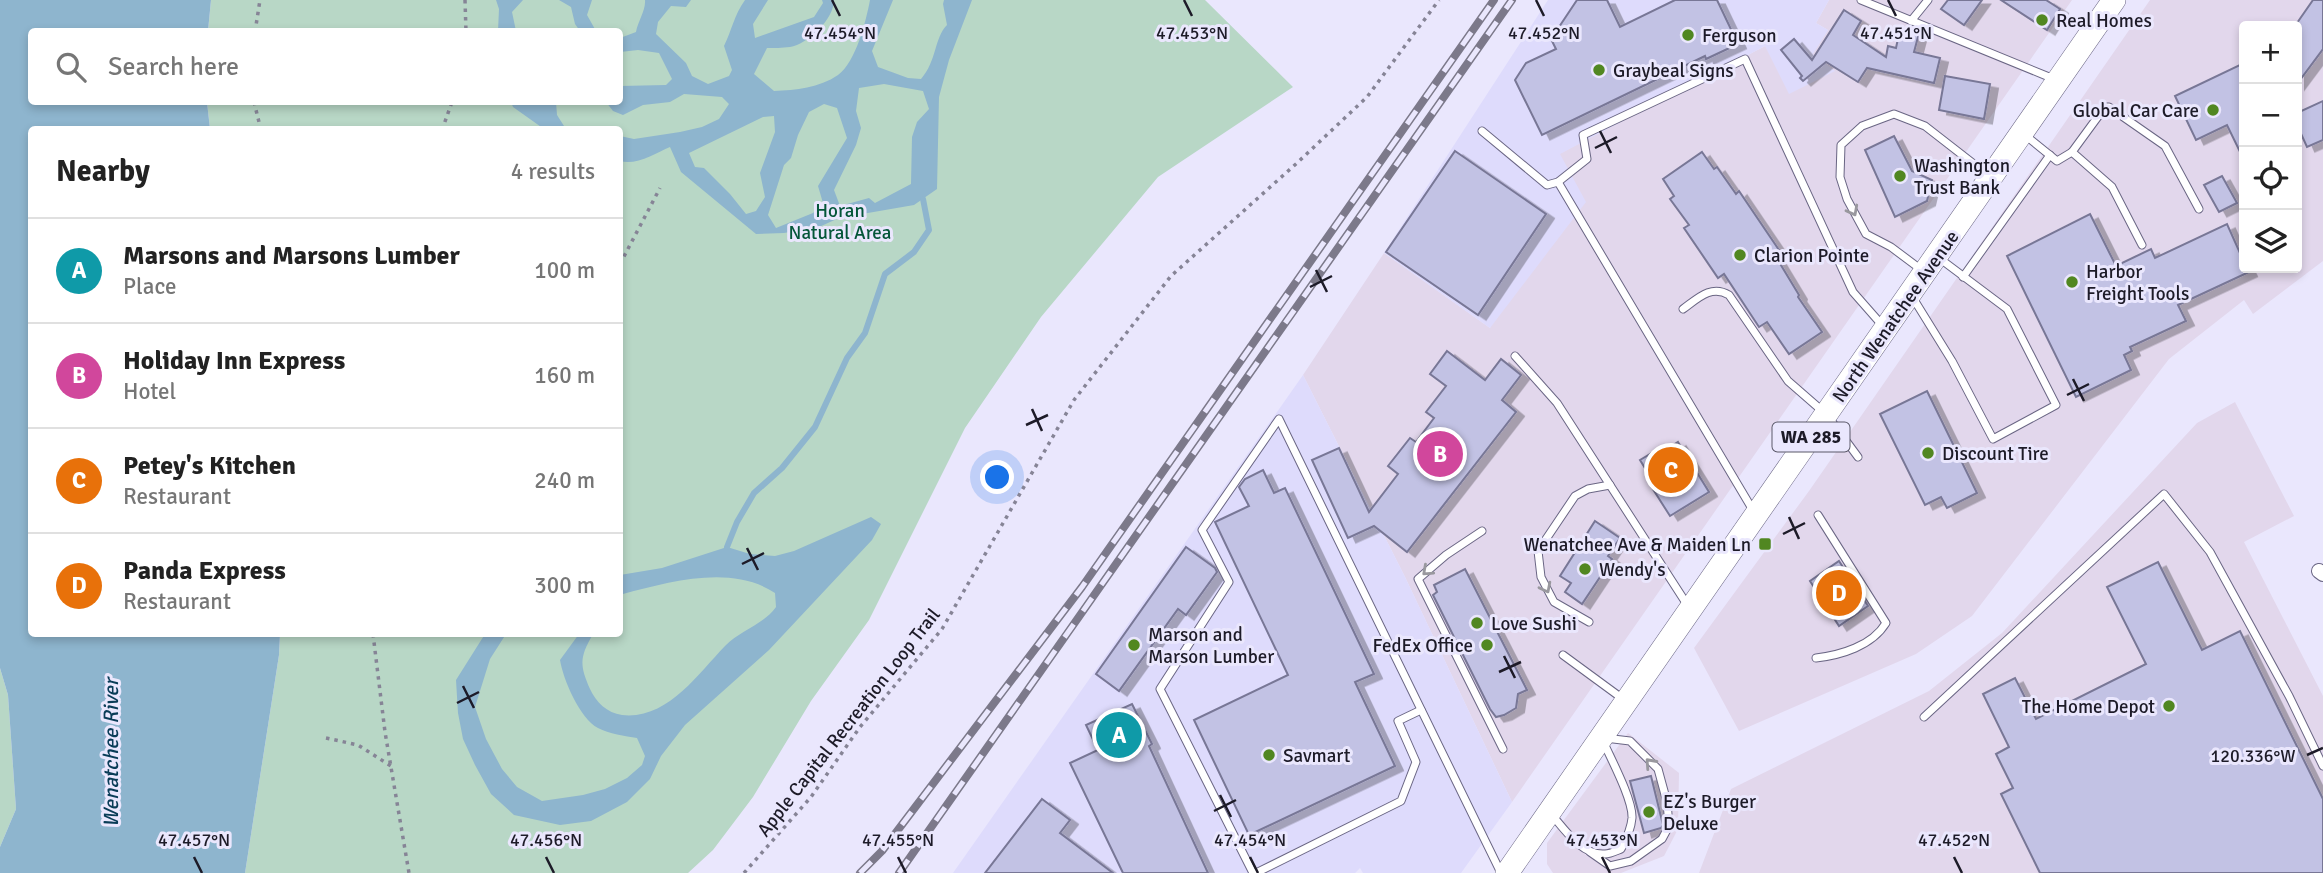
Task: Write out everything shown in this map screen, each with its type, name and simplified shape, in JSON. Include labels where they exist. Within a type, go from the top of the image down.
[{"type":"main road","name":"North Wenatchee Avenue","points":[[1507,873],[1911,295],[2058,81],[2108,2]]},
{"type":"lane","points":[[1861,0],[2058,81]]},
{"type":"lane","points":[[1911,21],[1928,0]]},
{"type":"lane","points":[[1482,131],[1547,185],[1558,182],[1587,159],[1583,135],[1745,59],[1853,292],[1886,330]]},
{"type":"lane","points":[[2022,133],[2057,161],[2072,152],[2105,107],[2109,107],[2165,146],[2199,209]]},
{"type":"lane","points":[[1911,295],[1952,361],[1993,439],[2056,405],[2007,309],[1963,276],[1931,265],[1866,234],[1847,199],[1840,177],[1841,145],[1861,126],[1894,114],[1925,126],[1992,177]]},
{"type":"lane","points":[[2072,152],[2112,187],[2142,245]]},
{"type":"lane","points":[[1963,276],[2050,155]]},
{"type":"lane","points":[[1558,182],[1756,516]]},
{"type":"lane","points":[[1683,309],[1709,291],[1722,291],[1729,295],[1788,381],[1827,415],[1857,457]]},
{"type":"lane","points":[[1515,356],[1557,403],[1691,610]]},
{"type":"lane","points":[[1421,710],[1398,721],[1416,762],[1401,801],[1254,873],[1160,689],[1229,582],[1202,530],[1279,419],[1501,873]]},
{"type":"lane","points":[[1589,622],[1554,602],[1541,577],[1538,551],[1575,496],[1588,489],[1610,485]]},
{"type":"lane","points":[[1924,717],[2164,494],[2210,552],[2290,696],[2323,766]]},
{"type":"lane","points":[[1816,658],[1838,656],[1878,636],[1886,623],[1818,515]]},
{"type":"lane","points":[[1482,531],[1446,555],[1418,579],[1503,749]]},
{"type":"lane","points":[[1563,655],[1627,701]]},
{"type":"lane","points":[[1590,852],[1605,854],[1621,849],[1629,834],[1633,815],[1619,775],[1601,738]]},
{"type":"lane","points":[[1549,811],[1568,835],[1608,870],[1631,861],[1662,839],[1668,826],[1667,802],[1658,769],[1630,741],[1601,738]]},
{"type":"path","points":[[256,28],[260,0]]},
{"type":"path","points":[[466,0],[466,28]]},
{"type":"path","name":"Apple Capital Recreation Loop Trail","points":[[744,873],[811,797],[860,727],[942,629],[1074,400],[1171,276],[1367,97],[1439,0]]},
{"type":"path","points":[[255,105],[260,126]]},
{"type":"path","points":[[443,126],[451,105]]},
{"type":"path","points":[[623,258],[660,188]]},
{"type":"path","points":[[373,637],[391,766],[410,873]]},
{"type":"path","points":[[326,738],[358,745],[391,766]]},
{"type":"shaded area","points":[[1548,0],[1829,0],[1816,23],[1828,30],[1813,54],[1835,71],[1789,94],[1765,46],[1560,154],[1586,202],[1490,328],[1384,253]]},
{"type":"shaded area","points":[[1829,0],[2072,0],[1512,802],[1405,577],[1303,375],[1384,253],[1490,328],[1559,154],[1765,46],[1835,71],[1812,54],[1828,30],[1816,23]]},
{"type":"shaded area","points":[[2150,0],[2323,0],[2323,261],[2253,314],[2244,300],[2169,359],[1972,616],[1916,654],[1739,731],[1694,648],[1809,491]]},
{"type":"shaded area","points":[[1303,375],[1405,577],[1512,802],[1461,873],[1363,873],[1360,868],[1355,873],[953,873]]},
{"type":"shaded area","points":[[2235,402],[2294,516],[2244,542],[2323,696],[2323,873],[1699,873],[1731,789],[1929,691],[2002,633],[2197,423]]},
{"type":"shaded area","points":[[1628,733],[1679,773],[1678,829],[1664,856],[1621,873],[1553,873],[1547,864],[1547,843]]},
{"type":"green space","name":"Horan Natural Area","points":[[211,0],[1205,0],[1293,87],[1158,177],[1041,317],[965,428],[869,620],[811,701],[753,797],[713,850],[688,873],[245,873],[280,637],[623,637],[623,126],[210,126],[207,105],[623,105],[623,28],[208,28]]},
{"type":"green space","points":[[0,668],[8,695],[16,809],[0,847]]},
{"type":"water","name":"Wenatchee River","points":[[0,0],[211,0],[208,28],[28,28],[28,105],[207,105],[210,126],[28,126],[28,637],[280,637],[245,873],[0,873],[0,847],[16,809],[8,695],[0,668]]},
{"type":"water","points":[[496,0],[523,0],[512,12],[515,28],[498,28],[499,9]]},
{"type":"water","points":[[559,0],[592,0],[587,15],[594,28],[578,28],[571,7]]},
{"type":"water","points":[[645,0],[691,0],[686,7],[671,6],[658,22],[656,34],[686,63],[692,76],[708,84],[729,76],[732,70],[724,46],[745,0],[768,0],[753,24],[755,38],[814,17],[823,3],[822,0],[834,0],[830,15],[812,36],[790,47],[767,48],[754,74],[774,91],[815,86],[838,75],[855,51],[870,0],[893,0],[872,51],[878,67],[908,78],[921,79],[947,25],[944,0],[972,0],[949,60],[939,97],[937,189],[914,205],[839,218],[819,227],[756,234],[681,172],[670,147],[633,162],[623,162],[623,137],[634,139],[702,127],[719,119],[729,104],[722,97],[684,94],[670,102],[643,105],[623,115],[613,111],[608,105],[623,105],[623,86],[666,85],[672,79],[659,53],[638,50],[623,52],[623,37],[636,32]],"holes":[[[884,84],[923,91],[929,109],[917,122],[912,137],[911,184],[875,203],[869,198],[840,206],[834,190],[856,145],[861,128],[856,111],[859,88]],[[824,104],[837,108],[847,138],[818,186],[823,203],[813,213],[776,228],[768,215],[784,165],[791,158],[809,112]],[[774,116],[775,132],[760,173],[765,197],[756,211],[746,214],[704,168],[695,167],[689,153],[763,117]]]},
{"type":"water","points":[[512,105],[556,105],[557,115],[564,126],[540,126]]},
{"type":"water","points":[[871,517],[881,524],[872,540],[769,650],[685,725],[661,756],[650,779],[627,802],[591,821],[560,825],[514,815],[491,794],[463,739],[456,680],[483,637],[504,637],[490,659],[475,707],[486,739],[502,769],[517,787],[542,801],[605,789],[627,778],[642,765],[645,756],[637,738],[598,728],[585,716],[573,698],[560,660],[577,637],[592,637],[582,661],[586,680],[595,698],[612,712],[638,715],[667,703],[680,693],[725,646],[776,607],[775,593],[758,584],[739,579],[700,578],[623,594],[623,574],[662,568],[727,547],[750,554],[775,556],[794,551]]},
{"type":"building","name":"Graybeal Signs","points":[[1577,0],[1607,0],[1620,27],[1675,0],[1717,0],[1738,44],[1706,59],[1705,56],[1542,135],[1515,80],[1526,63],[1556,49],[1551,39]]},
{"type":"building","points":[[1948,0],[1982,0],[1964,25],[1941,9]]},
{"type":"building","name":"Real Homes","points":[[2001,0],[2046,0],[2060,9],[2047,30]]},
{"type":"building","points":[[2313,0],[2323,0],[2323,49],[2302,77],[2302,21],[2298,21]]},
{"type":"building","points":[[1844,10],[1861,21],[1853,35],[1886,57],[1888,46],[1896,48],[1900,29],[1919,33],[1914,52],[1940,58],[1934,83],[1867,68],[1858,82],[1826,62],[1803,81],[1781,50],[1794,39],[1812,60]]},
{"type":"building","name":"Global Car Care","points":[[2239,65],[2239,150],[2227,125],[2196,140],[2175,96]]},
{"type":"building","points":[[1945,76],[1990,84],[1984,119],[1939,110]]},
{"type":"building","points":[[2323,101],[2323,140],[2307,147],[2302,136],[2302,111]]},
{"type":"building","name":"Washington Trust Bank","points":[[1894,136],[1912,171],[1932,180],[1927,201],[1895,217],[1865,150]]},
{"type":"building","points":[[1455,151],[1546,214],[1478,315],[1386,252]]},
{"type":"building","name":"Clarion Pointe","points":[[1702,152],[1714,169],[1717,167],[1736,194],[1739,191],[1781,253],[1776,257],[1798,297],[1822,332],[1789,354],[1767,322],[1759,327],[1724,274],[1718,278],[1684,228],[1689,225],[1670,199],[1674,196],[1663,179]]},
{"type":"building","points":[[2222,176],[2237,203],[2219,212],[2204,185]]},
{"type":"building","name":"Harbor Freight Tools","points":[[2090,214],[2116,266],[2151,249],[2155,258],[2227,224],[2239,251],[2239,273],[2247,273],[2178,305],[2186,321],[2130,347],[2132,351],[2124,355],[2131,370],[2076,397],[2007,256]]},
{"type":"building","points":[[1447,351],[1485,380],[1501,359],[1521,375],[1502,400],[1516,412],[1407,552],[1374,526],[1348,538],[1312,460],[1339,448],[1369,512],[1398,474],[1388,466],[1410,438],[1416,442],[1434,418],[1426,412],[1446,386],[1430,374]]},
{"type":"building","name":"Discount Tire","points":[[1927,391],[1977,493],[1947,508],[1941,497],[1925,505],[1880,414]]},
{"type":"building","points":[[1678,442],[1709,492],[1670,516],[1649,483],[1653,481],[1640,460],[1655,451],[1658,455]]},
{"type":"building","points":[[1263,470],[1274,493],[1285,488],[1374,674],[1355,682],[1395,766],[1249,835],[1194,720],[1288,675],[1215,522],[1249,506],[1239,487],[1245,479]]},
{"type":"building","name":"Wendy's","points":[[1595,521],[1620,538],[1608,556],[1612,559],[1582,604],[1565,592],[1571,583],[1560,576]]},
{"type":"building","name":"Marson and Marson Lumber","points":[[1186,547],[1217,572],[1186,615],[1178,609],[1119,691],[1096,674]]},
{"type":"building","points":[[1839,561],[1868,606],[1839,626],[1810,581]]},
{"type":"building","name":"The Home Depot","points":[[2158,562],[2202,650],[2240,631],[2323,799],[2323,873],[2040,873],[2001,794],[2013,788],[1996,754],[2009,747],[1983,694],[2015,678],[2036,719],[2146,664],[2107,587]]},
{"type":"building","points":[[1465,569],[1527,690],[1518,694],[1516,708],[1496,717],[1433,595],[1437,592],[1434,585]]},
{"type":"building","points":[[1132,704],[1208,873],[1123,873],[1070,763],[1098,750],[1086,725]]},
{"type":"building","name":"EZ's Burger Deluxe","points":[[1651,776],[1663,825],[1644,833],[1630,781]]},
{"type":"building","points":[[1042,799],[1070,820],[1060,833],[1113,873],[985,873]]},
{"type":"waterway","points":[[727,547],[737,522],[754,493],[782,468],[815,427],[847,358],[865,333],[885,274],[914,252],[929,230],[923,199]]},
{"type":"railway","points":[[860,873],[882,851],[1082,587],[1494,0]]},
{"type":"railway","points":[[899,873],[1512,0]]},
{"type":"place","name":"Real Homes","points":[[2042,20]]},
{"type":"place","name":"Ferguson","points":[[1688,35]]},
{"type":"place","name":"Graybeal Signs","points":[[1599,70]]},
{"type":"place","name":"Global Car Care","points":[[2213,110]]},
{"type":"place","name":"Washington Trust Bank","points":[[1900,176]]},
{"type":"place","name":"Clarion Pointe","points":[[1740,255]]},
{"type":"place","name":"Harbor Freight Tools","points":[[2072,282]]},
{"type":"place","name":"Discount Tire","points":[[1928,453]]},
{"type":"place","name":"Holiday Inn Express","points":[[1440,454]]},
{"type":"place","name":"Petey's Kitchen","points":[[1671,470]]},
{"type":"place","name":"Wenatchee Ave & Maiden Ln","points":[[1765,544]]},
{"type":"place","name":"Wendy's","points":[[1585,569]]},
{"type":"place","name":"Panda Express","points":[[1839,593]]},
{"type":"place","name":"Love Sushi","points":[[1477,623]]},
{"type":"place","name":"Marson and Marson Lumber","points":[[1134,645]]},
{"type":"place","name":"FedEx Office","points":[[1487,645]]},
{"type":"place","name":"The Home Depot","points":[[2169,706]]},
{"type":"place","name":"Marsons and Marsons Lumber","points":[[1119,735]]},
{"type":"place","name":"Savmart","points":[[1269,755]]},
{"type":"place","name":"EZ's Burger Deluxe","points":[[1649,812]]}]
